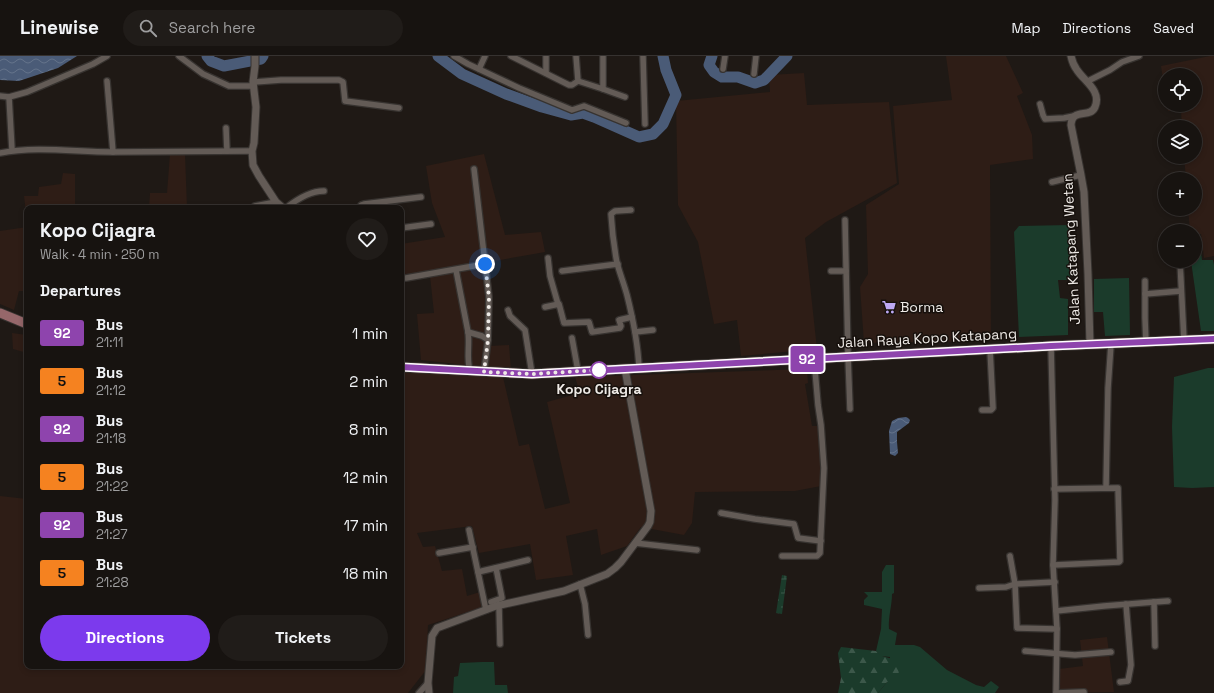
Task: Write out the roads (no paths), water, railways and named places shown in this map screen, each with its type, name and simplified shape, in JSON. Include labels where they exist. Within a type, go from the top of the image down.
[{"type":"main road","points":[[0,313],[24,323]]},
{"type":"main road","name":"Jalan Raya Kopo Katapang","points":[[404,367],[532,374],[700,364],[785,361],[848,356],[1214,339]]},
{"type":"street","points":[[0,96],[8,97],[27,92],[93,64],[107,56]]},
{"type":"street","points":[[179,56],[203,74],[229,86],[281,80],[339,80],[344,82],[345,101],[399,108]]},
{"type":"street","points":[[255,56],[253,84],[256,107],[254,143],[252,151],[253,162],[256,170],[279,205]]},
{"type":"street","points":[[454,56],[457,59],[572,110],[584,106],[626,123]]},
{"type":"street","points":[[479,69],[485,56]]},
{"type":"street","points":[[546,56],[546,73]]},
{"type":"street","points":[[576,56],[578,81]]},
{"type":"street","points":[[603,56],[603,90]]},
{"type":"street","points":[[643,56],[645,124]]},
{"type":"street","points":[[724,69],[725,56]]},
{"type":"street","points":[[754,74],[756,56]]},
{"type":"street","points":[[1040,104],[1045,119],[1064,118],[1088,113],[1096,106],[1096,94],[1091,86],[1077,71],[1071,56]]},
{"type":"street","points":[[1087,82],[1122,62],[1139,56]]},
{"type":"street","points":[[514,57],[569,85],[572,85],[578,81]]},
{"type":"street","points":[[107,81],[113,152]]},
{"type":"street","points":[[578,81],[625,97]]},
{"type":"street","points":[[8,97],[12,150]]},
{"type":"street","name":"Jalan Katapang Wetan","points":[[1074,116],[1071,122],[1071,129],[1081,175],[1086,220],[1090,344]]},
{"type":"street","points":[[226,128],[227,151]]},
{"type":"street","points":[[0,153],[12,150],[113,152],[252,151]]},
{"type":"street","points":[[474,169],[489,297],[488,340],[484,372]]},
{"type":"street","points":[[1052,182],[1081,175]]},
{"type":"street","points":[[290,205],[302,197],[319,191],[324,191]]},
{"type":"street","points":[[362,205],[421,197]]},
{"type":"street","points":[[260,205],[276,202]]},
{"type":"street","points":[[631,210],[615,211],[611,214],[613,239],[632,317],[639,368]]},
{"type":"street","points":[[846,220],[850,409]]},
{"type":"street","points":[[404,228],[431,224]]},
{"type":"street","points":[[548,258],[550,276],[558,304],[560,304],[564,323],[589,322],[592,332],[620,328],[621,326],[619,319],[632,317]]},
{"type":"street","points":[[406,278],[485,264]]},
{"type":"street","points":[[562,271],[618,264]]},
{"type":"street","points":[[1180,268],[1184,340]]},
{"type":"street","points":[[456,270],[468,332],[469,340],[467,361],[470,371]]},
{"type":"street","points":[[831,271],[846,271]]},
{"type":"street","points":[[1145,281],[1146,343]]},
{"type":"street","points":[[1145,294],[1181,291]]},
{"type":"street","points":[[545,307],[558,304]]},
{"type":"street","points":[[508,310],[510,316],[526,330],[532,374]]},
{"type":"street","points":[[635,332],[653,330]]},
{"type":"street","points":[[468,332],[482,336],[488,340]]},
{"type":"street","points":[[572,338],[578,371]]},
{"type":"street","points":[[1106,488],[1108,388],[1111,344]]},
{"type":"street","points":[[1051,346],[1054,488],[1053,565],[1057,629],[1056,693],[1084,692]]},
{"type":"street","points":[[982,410],[991,410],[993,408],[990,349]]},
{"type":"street","points":[[782,556],[817,556],[820,553],[824,468],[814,358]]},
{"type":"street","points":[[429,693],[428,683],[432,636],[435,630],[449,623],[486,610],[551,594],[611,571],[621,562],[648,526],[651,511],[625,369]]},
{"type":"street","points":[[1053,565],[1120,562],[1118,488],[1054,488]]},
{"type":"street","points":[[721,513],[794,524],[798,538],[821,541]]},
{"type":"street","points":[[469,530],[486,610]]},
{"type":"street","points":[[635,544],[697,550]]},
{"type":"street","points":[[439,553],[473,547]]},
{"type":"street","points":[[1010,556],[1015,584],[1017,628],[1057,629]]},
{"type":"street","points":[[478,572],[528,560]]},
{"type":"street","points":[[490,602],[502,598],[496,568]]},
{"type":"street","points":[[979,588],[1055,582]]},
{"type":"street","points":[[580,584],[585,604],[588,635]]},
{"type":"street","points":[[1056,611],[1168,601]]},
{"type":"street","points":[[1154,602],[1155,646]]},
{"type":"street","points":[[1120,682],[1128,681],[1131,669],[1126,604]]},
{"type":"street","points":[[499,606],[500,644]]},
{"type":"street","points":[[1025,651],[1075,655],[1111,652]]},
{"type":"street","points":[[419,693],[428,683]]},
{"type":"water","points":[[0,56],[77,56],[58,68],[19,81],[0,80]]},
{"type":"water","points":[[906,417],[910,420],[909,423],[897,432],[898,453],[895,456],[890,454],[889,431],[892,421],[898,418]]},
{"type":"waterway","points":[[207,56],[211,61],[224,66],[261,59],[263,56]]},
{"type":"waterway","points":[[438,56],[462,74],[506,94],[542,107],[571,115],[583,113],[639,137],[653,134],[663,124],[676,95],[666,70],[663,56]]},
{"type":"waterway","points":[[712,56],[709,65],[714,72],[722,77],[738,77],[755,83],[764,80],[787,56]]},
{"type":"place","name":"Borma","points":[[889,307]]},
{"type":"place","name":"Kopo Cijagra","points":[[599,370]]}]
